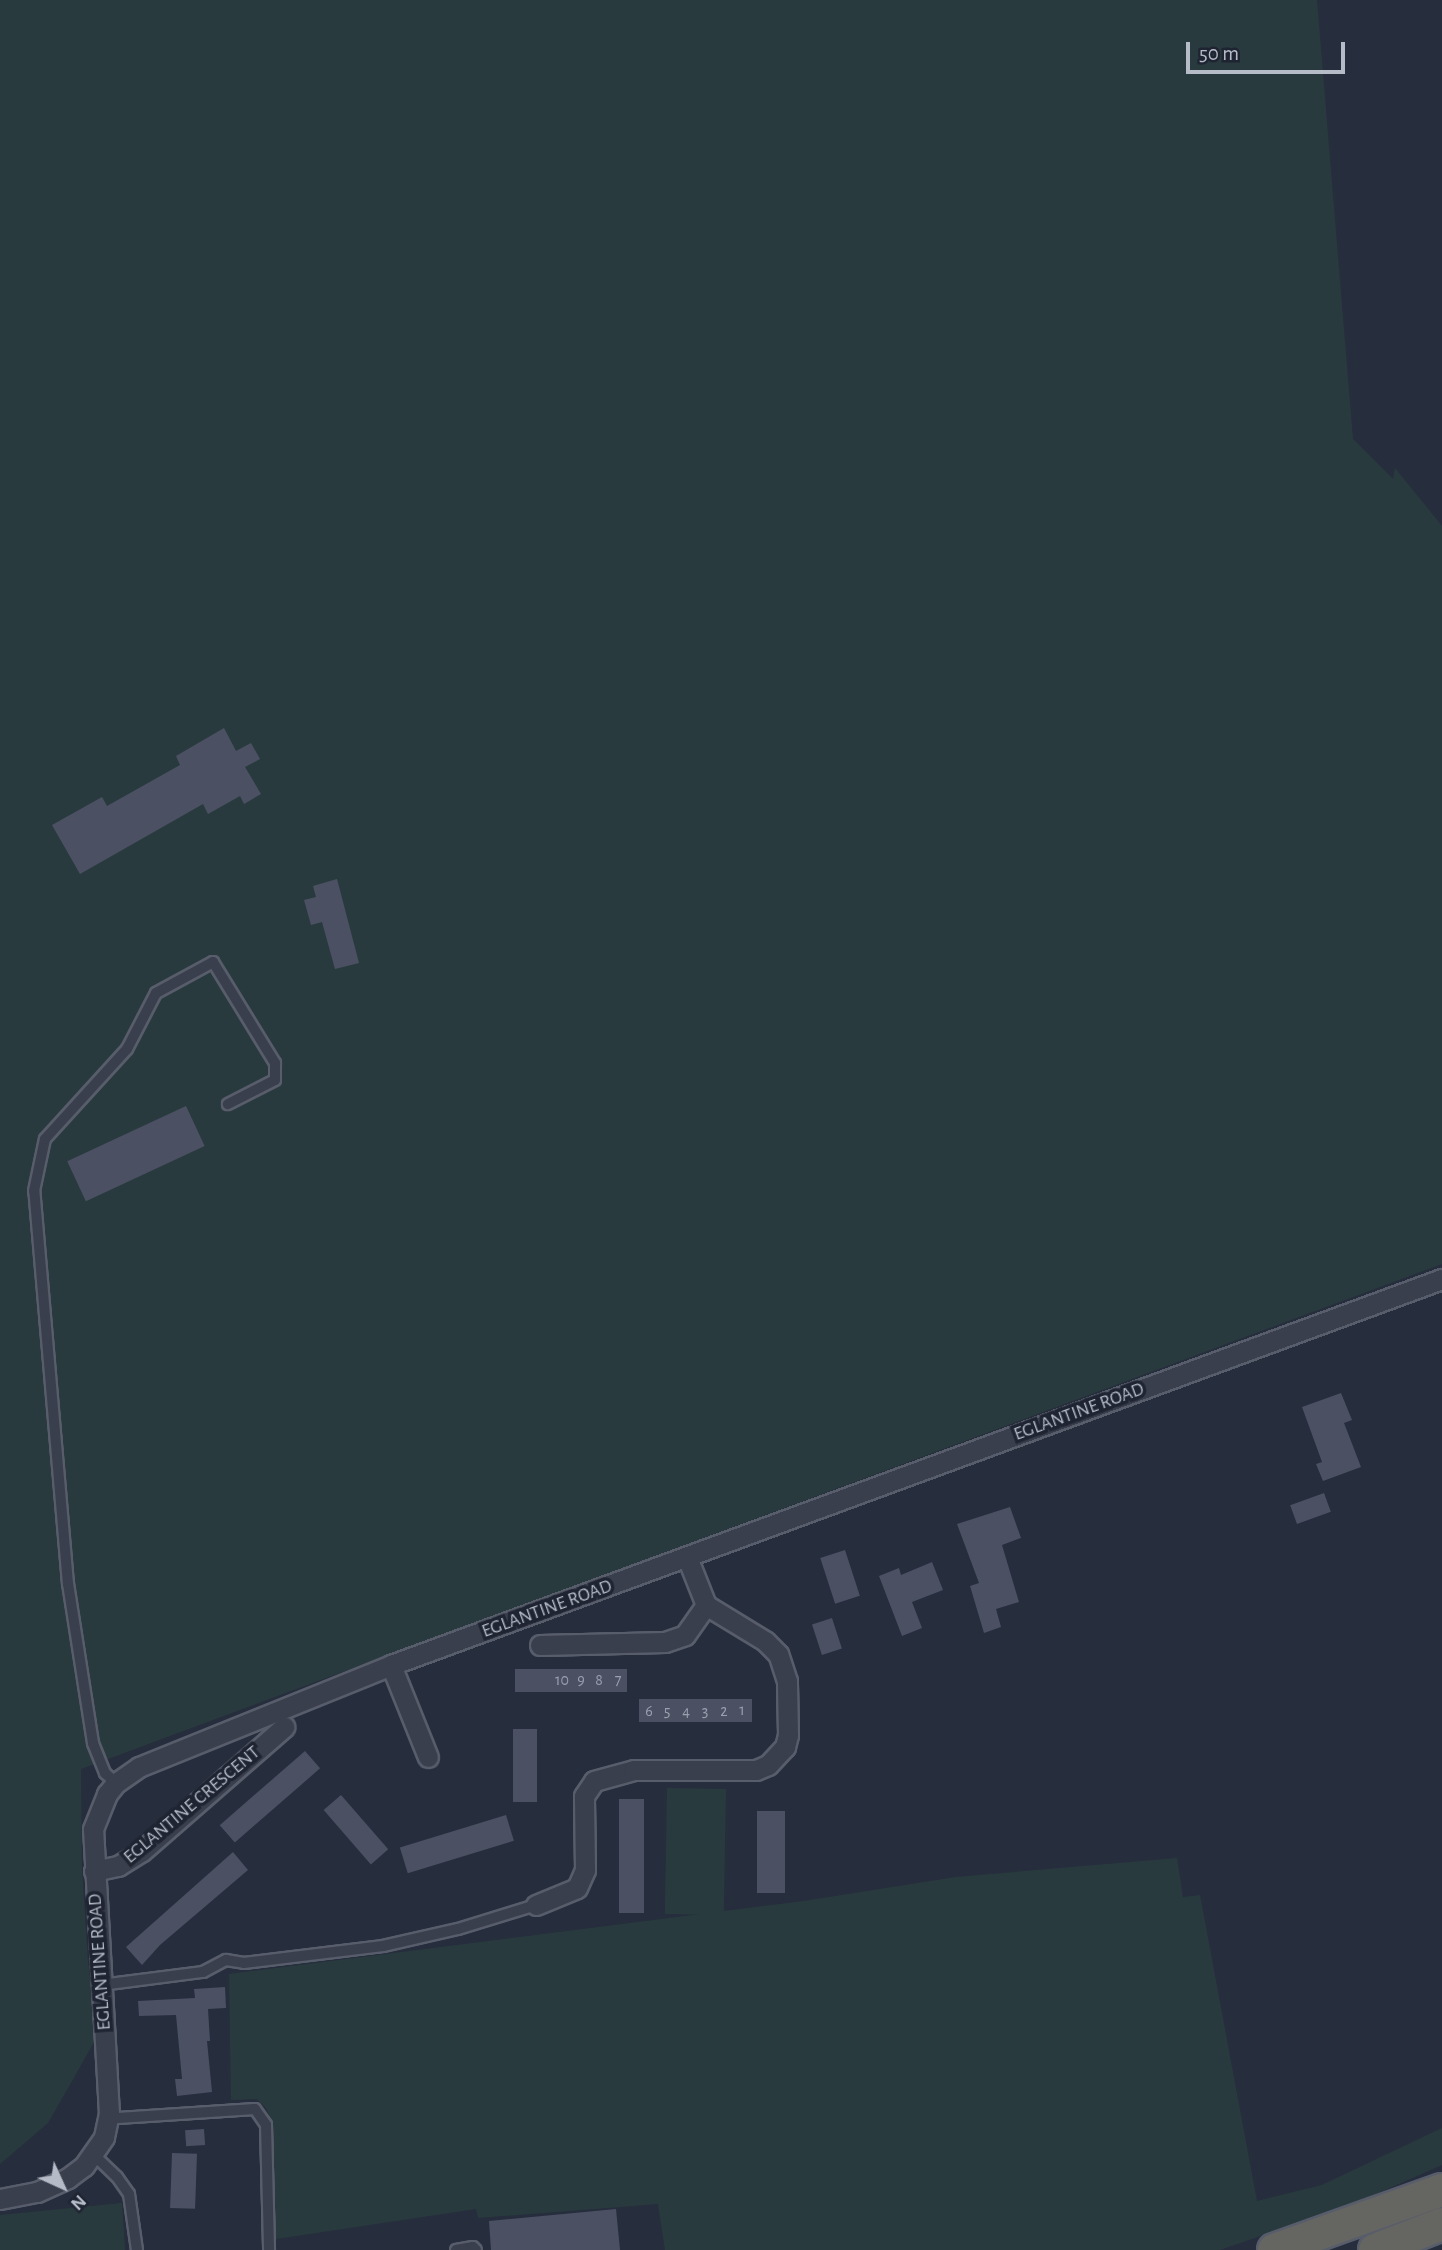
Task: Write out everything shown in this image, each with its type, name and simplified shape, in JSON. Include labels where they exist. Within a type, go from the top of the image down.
[{"type":"highway","points":[[1274,2250],[1442,2190]]},
{"type":"highway","points":[[1375,2250],[1442,2224]]},
{"type":"street","name":"EGLANTINE ROAD","points":[[0,2199],[55,2186],[84,2166],[104,2137],[109,2114],[93,1829],[99,1809],[116,1783],[139,1767],[177,1749],[391,1665],[1442,1279]]},
{"type":"street","points":[[536,1905],[578,1888],[586,1870],[584,1796],[594,1781],[634,1770],[756,1770],[768,1765],[785,1747],[788,1735],[787,1681],[778,1654],[765,1641],[706,1605],[687,1558]]},
{"type":"street","points":[[540,1645],[665,1642],[685,1635],[706,1605]]},
{"type":"street","points":[[391,1665],[428,1757]]},
{"type":"street","name":"EGLANTINE CRESCENT","points":[[94,1871],[118,1866],[142,1851],[284,1727]]},
{"type":"lane","points":[[116,1783],[105,1773],[93,1743],[68,1584],[34,1191],[44,1139],[127,1049],[156,993],[214,962],[275,1063],[275,1080],[228,1104]]},
{"type":"lane","points":[[101,1985],[203,1972],[226,1960],[244,1963],[383,1946],[458,1929],[536,1905]]},
{"type":"lane","points":[[109,2114],[118,2118],[255,2109],[266,2124],[269,2250]]},
{"type":"lane","points":[[93,2154],[117,2177],[129,2194],[137,2250]]},
{"type":"lane","points":[[456,2250],[473,2247],[476,2250]]},
{"type":"shaded area","points":[[0,0],[1317,0],[1353,439],[1393,479],[1395,468],[1442,526],[1442,1264],[81,1769],[82,1868],[88,1962],[97,2037],[48,2123],[0,2164]]},
{"type":"shaded area","points":[[667,1788],[726,1789],[724,1915],[665,1914]]},
{"type":"shaded area","points":[[1177,1858],[1183,1897],[1200,1895],[1257,2201],[1322,2185],[1442,2128],[1442,2165],[1353,2204],[1220,2250],[665,2250],[658,2204],[478,2218],[476,2209],[276,2239],[273,2125],[266,2108],[257,2099],[231,2100],[229,1974],[804,1901],[956,1877]]},
{"type":"shaded area","points":[[122,2203],[125,2250],[0,2250],[0,2215]]},
{"type":"building","points":[[224,728],[236,751],[251,743],[260,759],[245,767],[261,794],[244,804],[240,796],[208,814],[203,804],[80,874],[52,825],[102,797],[107,806],[180,765],[176,756]]},
{"type":"building","points":[[337,879],[359,963],[335,969],[322,922],[311,925],[304,900],[316,897],[313,886]]},
{"type":"building","points":[[186,1106],[205,1146],[86,1201],[67,1161]]},
{"type":"building","points":[[1341,1393],[1352,1420],[1344,1423],[1361,1467],[1323,1481],[1316,1464],[1322,1462],[1302,1407]]},
{"type":"building","points":[[1324,1493],[1331,1512],[1297,1524],[1290,1505]]},
{"type":"building","points":[[1010,1507],[1021,1538],[1002,1545],[1019,1602],[996,1609],[1001,1627],[984,1633],[970,1586],[979,1583],[957,1524]]},
{"type":"building","points":[[845,1550],[860,1596],[835,1604],[820,1558]]},
{"type":"building","points":[[932,1562],[943,1590],[912,1602],[922,1628],[902,1636],[879,1576],[899,1568],[901,1575]]},
{"type":"building","points":[[832,1618],[842,1648],[822,1655],[812,1624]]},
{"type":"building","points":[[515,1669],[627,1669],[627,1692],[515,1692]]},
{"type":"building","points":[[639,1699],[752,1699],[752,1722],[639,1722]]},
{"type":"building","points":[[513,1729],[537,1729],[537,1802],[513,1802]]},
{"type":"building","points":[[305,1751],[320,1768],[235,1842],[220,1825]]},
{"type":"building","points":[[341,1795],[388,1849],[371,1864],[324,1810]]},
{"type":"building","points":[[619,1799],[644,1799],[644,1913],[619,1913]]},
{"type":"building","points":[[757,1811],[785,1811],[785,1893],[757,1893]]},
{"type":"building","points":[[506,1815],[514,1841],[408,1873],[400,1847]]},
{"type":"building","points":[[233,1852],[248,1870],[160,1945],[142,1965],[126,1947]]},
{"type":"building","points":[[225,1987],[226,2008],[208,2009],[210,2041],[207,2041],[212,2092],[177,2096],[175,2079],[182,2079],[176,2015],[139,2016],[138,2001],[195,1998],[194,1989]]},
{"type":"building","points":[[204,2129],[205,2145],[186,2146],[185,2130]]},
{"type":"building","points":[[172,2153],[197,2154],[195,2209],[170,2208]]},
{"type":"building","points":[[616,2209],[620,2250],[491,2250],[489,2221]]}]
